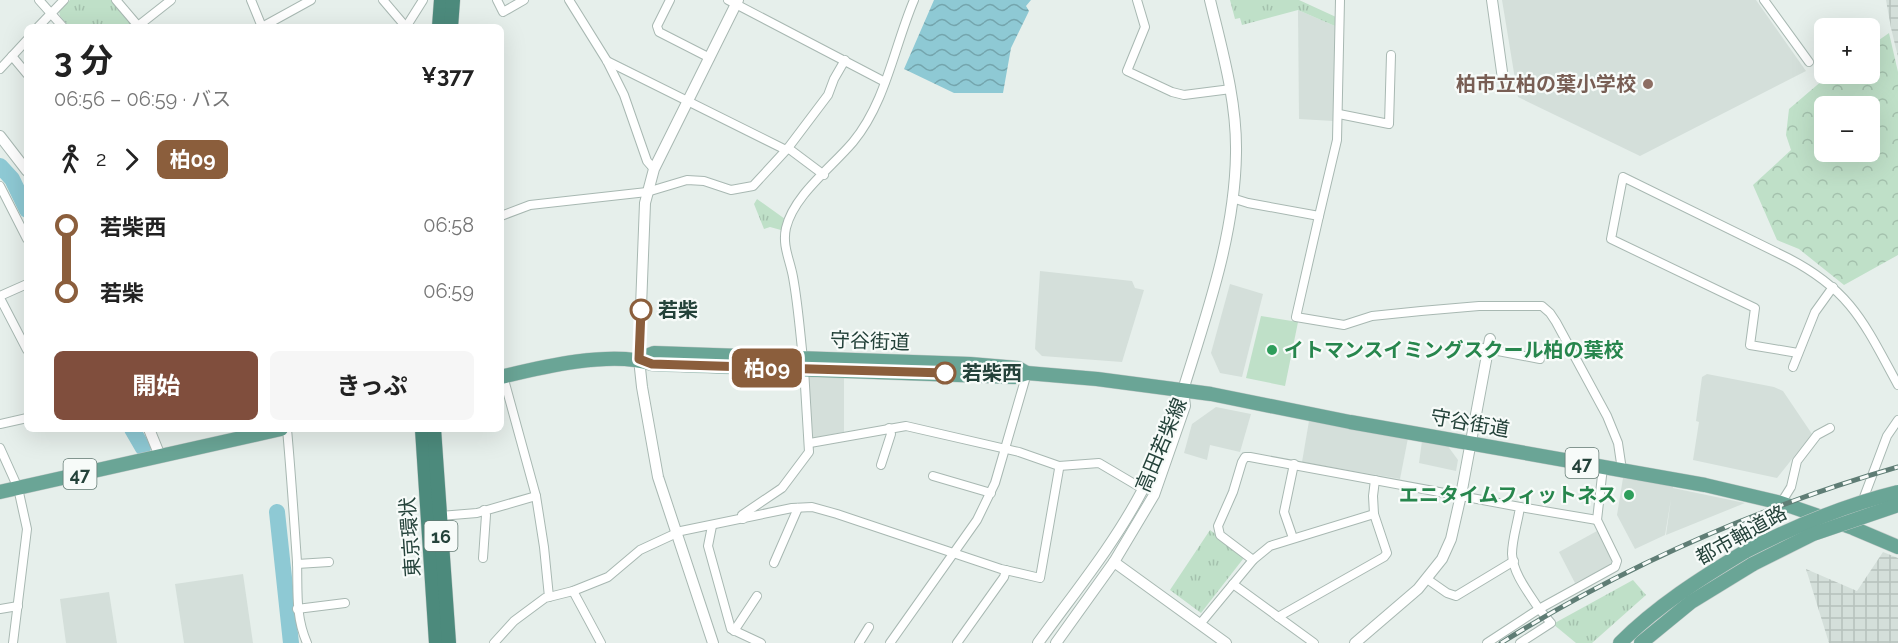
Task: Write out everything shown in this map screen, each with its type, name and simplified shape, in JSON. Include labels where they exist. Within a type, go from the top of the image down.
[{"type":"highway","points":[[439,24],[441,0]]},
{"type":"highway","points":[[451,24],[453,0]]},
{"type":"highway","name":"東京環状","points":[[422,432],[436,643]]},
{"type":"highway","name":"東京環状","points":[[434,432],[449,643]]},
{"type":"main road","name":"守谷街道","points":[[504,377],[575,363],[639,359],[652,364],[803,364],[1014,377],[1027,373],[1096,378],[1183,390],[1705,485],[1781,503],[1853,528],[1898,547]]},
{"type":"main road","name":"47","points":[[0,492],[258,432]]},
{"type":"main road","name":"都市軸道路","points":[[1620,643],[1634,629],[1679,594],[1750,557],[1809,520],[1898,492]]},
{"type":"main road","name":"都市軸道路","points":[[1641,643],[1750,557],[1898,505]]},
{"type":"street","points":[[39,0],[60,24]]},
{"type":"street","points":[[42,24],[63,0]]},
{"type":"street","points":[[141,24],[171,0]]},
{"type":"street","points":[[251,0],[261,24]]},
{"type":"street","points":[[267,24],[311,0]]},
{"type":"street","points":[[383,0],[403,24]]},
{"type":"street","points":[[408,24],[423,0]]},
{"type":"street","points":[[497,0],[503,12],[524,0]]},
{"type":"street","points":[[569,0],[607,62],[624,96],[647,161],[654,169]]},
{"type":"street","points":[[670,0],[657,26],[659,32],[710,58]]},
{"type":"street","points":[[743,519],[742,515],[782,488],[809,452],[803,364],[793,275],[784,243],[786,227],[793,208],[855,141],[876,105],[914,0]]},
{"type":"street","points":[[1137,0],[1144,27],[1127,71],[1172,92],[1184,95],[1231,89]]},
{"type":"street","points":[[1183,390],[1225,245],[1236,154],[1231,89],[1210,0]]},
{"type":"street","points":[[1340,0],[1337,140],[1296,317],[1344,326],[1372,316],[1421,311],[1479,306],[1542,306],[1556,322],[1607,416],[1618,443],[1622,470]]},
{"type":"street","points":[[1492,0],[1503,79]]},
{"type":"street","points":[[1764,0],[1809,62]]},
{"type":"street","points":[[119,1],[136,24]]},
{"type":"street","points":[[713,643],[658,477],[640,380],[647,192],[654,169],[710,58],[734,1],[885,82]]},
{"type":"street","points":[[0,69],[24,43]]},
{"type":"street","points":[[1339,114],[1389,124],[1391,55]]},
{"type":"street","points":[[12,56],[24,70]]},
{"type":"street","points":[[504,215],[530,205],[647,192],[687,180],[704,181],[731,190],[753,186],[787,149],[828,95],[846,60]]},
{"type":"street","points":[[607,62],[787,149],[824,175]]},
{"type":"street","points":[[0,136],[24,167]]},
{"type":"street","points":[[1798,354],[1750,345],[1755,308],[1611,239],[1623,177],[1810,269],[1833,286],[1860,317],[1898,385]]},
{"type":"street","points":[[0,186],[24,233]]},
{"type":"street","points":[[1232,198],[1319,216]]},
{"type":"street","points":[[24,285],[0,297],[24,344]]},
{"type":"street","points":[[1793,367],[1815,312],[1833,286]]},
{"type":"street","points":[[1355,643],[1410,597],[1427,579],[1442,559],[1451,539],[1471,443],[1485,345],[1540,358]]},
{"type":"street","points":[[890,643],[977,520],[991,493],[1027,373]]},
{"type":"street","points":[[504,384],[536,496],[549,597]]},
{"type":"street","name":"高田若柴線","points":[[1038,643],[1104,553],[1130,513],[1153,468],[1174,404],[1183,390]]},
{"type":"street","name":"高田若柴線","points":[[1056,643],[1114,562],[1141,519],[1164,469],[1185,406],[1183,390]]},
{"type":"street","points":[[0,424],[24,418]]},
{"type":"street","points":[[1853,528],[1887,436],[1898,420]]},
{"type":"street","points":[[810,444],[906,426],[1005,448],[1059,466],[1099,463],[1143,489]]},
{"type":"street","points":[[1781,503],[1791,487],[1797,461],[1817,435],[1830,428]]},
{"type":"street","points":[[881,465],[891,434],[889,429]]},
{"type":"street","points":[[150,432],[160,456]]},
{"type":"street","points":[[287,432],[297,564],[297,609],[307,643]]},
{"type":"street","points":[[0,448],[18,488],[27,529],[13,643]]},
{"type":"street","points":[[1253,560],[1220,535],[1218,526],[1245,457],[1597,520]]},
{"type":"street","points":[[1293,538],[1284,512],[1294,464]]},
{"type":"street","points":[[1487,643],[1539,609],[1615,567],[1617,561],[1597,520],[1603,467]]},
{"type":"street","points":[[494,643],[514,621],[549,597],[573,591],[608,577],[640,550],[677,533],[798,508],[812,507],[837,514],[1006,570],[1040,578],[1059,469]]},
{"type":"street","points":[[933,476],[991,493]]},
{"type":"street","points":[[1278,617],[1384,557],[1387,549],[1374,514],[1375,480]]},
{"type":"street","points":[[440,516],[484,510],[536,496]]},
{"type":"street","points":[[1520,507],[1512,553],[1514,561],[1520,579],[1551,623],[1520,643]]},
{"type":"street","points":[[774,563],[798,508]]},
{"type":"street","points":[[483,558],[486,515],[484,510]]},
{"type":"street","points":[[1200,624],[1253,560],[1270,546],[1374,514]]},
{"type":"street","points":[[712,526],[708,546],[731,629],[761,643]]},
{"type":"street","points":[[1427,579],[1456,596],[1514,561]]},
{"type":"street","points":[[297,564],[329,562]]},
{"type":"street","points":[[1114,562],[1226,643]]},
{"type":"street","points":[[957,643],[1004,577],[1006,570]]},
{"type":"street","points":[[1233,584],[1314,643]]},
{"type":"street","points":[[573,591],[601,643]]},
{"type":"street","points":[[734,631],[758,596]]},
{"type":"street","points":[[297,609],[345,603]]},
{"type":"street","points":[[0,609],[18,606]]},
{"type":"street","points":[[859,643],[869,627]]},
{"type":"shaded area","name":"柏市立柏の葉小学校","points":[[1502,0],[1756,0],[1806,71],[1640,156],[1518,97]]},
{"type":"shaded area","points":[[1886,0],[1898,0],[1898,57],[1891,28]]},
{"type":"shaded area","points":[[1298,10],[1335,26],[1333,121],[1299,119]]},
{"type":"shaded area","points":[[1040,271],[1132,281],[1135,288],[1144,290],[1122,362],[1042,356],[1035,349]]},
{"type":"shaded area","points":[[1230,284],[1263,294],[1242,377],[1220,373],[1211,353]]},
{"type":"shaded area","points":[[1707,374],[1774,387],[1783,391],[1812,434],[1777,478],[1693,460],[1699,422],[1696,421],[1702,377]]},
{"type":"shaded area","points":[[807,376],[844,377],[844,432],[813,438]]},
{"type":"shaded area","points":[[1216,407],[1251,414],[1240,452],[1210,445],[1207,460],[1184,453],[1192,424]]},
{"type":"shaded area","points":[[1309,421],[1408,438],[1400,479],[1302,462]]},
{"type":"shaded area","points":[[1422,441],[1447,445],[1458,460],[1456,471],[1419,463]]},
{"type":"shaded area","points":[[1623,478],[1673,486],[1673,488],[1745,503],[1666,535],[1671,499],[1665,535],[1635,549],[1617,515]]},
{"type":"shaded area","points":[[1597,531],[1612,560],[1610,565],[1575,583],[1559,552]]},
{"type":"shaded area","points":[[1883,552],[1898,558],[1898,643],[1829,643],[1806,569],[1857,591]]},
{"type":"shaded area","points":[[243,574],[253,643],[184,643],[175,584]]},
{"type":"shaded area","points":[[109,592],[117,643],[66,643],[60,599]]},
{"type":"green space","points":[[70,0],[112,0],[132,24],[67,24],[59,11]]},
{"type":"green space","points":[[1230,0],[1299,0],[1336,17],[1335,26],[1298,10],[1242,25],[1240,18],[1235,19]]},
{"type":"green space","points":[[1889,33],[1898,72],[1898,255],[1844,285],[1799,249],[1777,240],[1753,185],[1791,150],[1786,135],[1789,109],[1818,84],[1880,84],[1880,39]]},
{"type":"green space","points":[[757,199],[785,219],[781,230],[770,227],[764,229],[754,204]]},
{"type":"green space","name":"イトマンスイミングスクール柏の葉校","points":[[1261,316],[1298,322],[1285,386],[1246,378]]},
{"type":"green space","points":[[1210,530],[1242,554],[1243,559],[1201,613],[1170,590]]},
{"type":"green space","points":[[1633,580],[1646,595],[1592,643],[1576,643],[1553,624]]},
{"type":"water","points":[[934,0],[1031,0],[1026,6],[1029,11],[1011,48],[1003,93],[954,93],[904,69]]},
{"type":"waterway","points":[[0,166],[12,179],[24,204]]},
{"type":"waterway","points":[[134,432],[143,448]]},
{"type":"waterway","points":[[277,512],[291,643]]},
{"type":"railway","points":[[1501,643],[1596,588],[1693,541],[1794,501],[1898,467]]},
{"type":"bus line","name":"柏09","points":[[641,310],[639,359],[652,364],[945,373]]},
{"type":"place","name":"柏市立柏の葉小学校","points":[[1648,84]]},
{"type":"place","name":"若柴","points":[[641,310]]},
{"type":"place","name":"イトマンスイミングスクール柏の葉校","points":[[1272,350]]},
{"type":"place","name":"若柴西","points":[[945,373]]},
{"type":"place","name":"エニタイムフィットネス","points":[[1629,495]]}]
